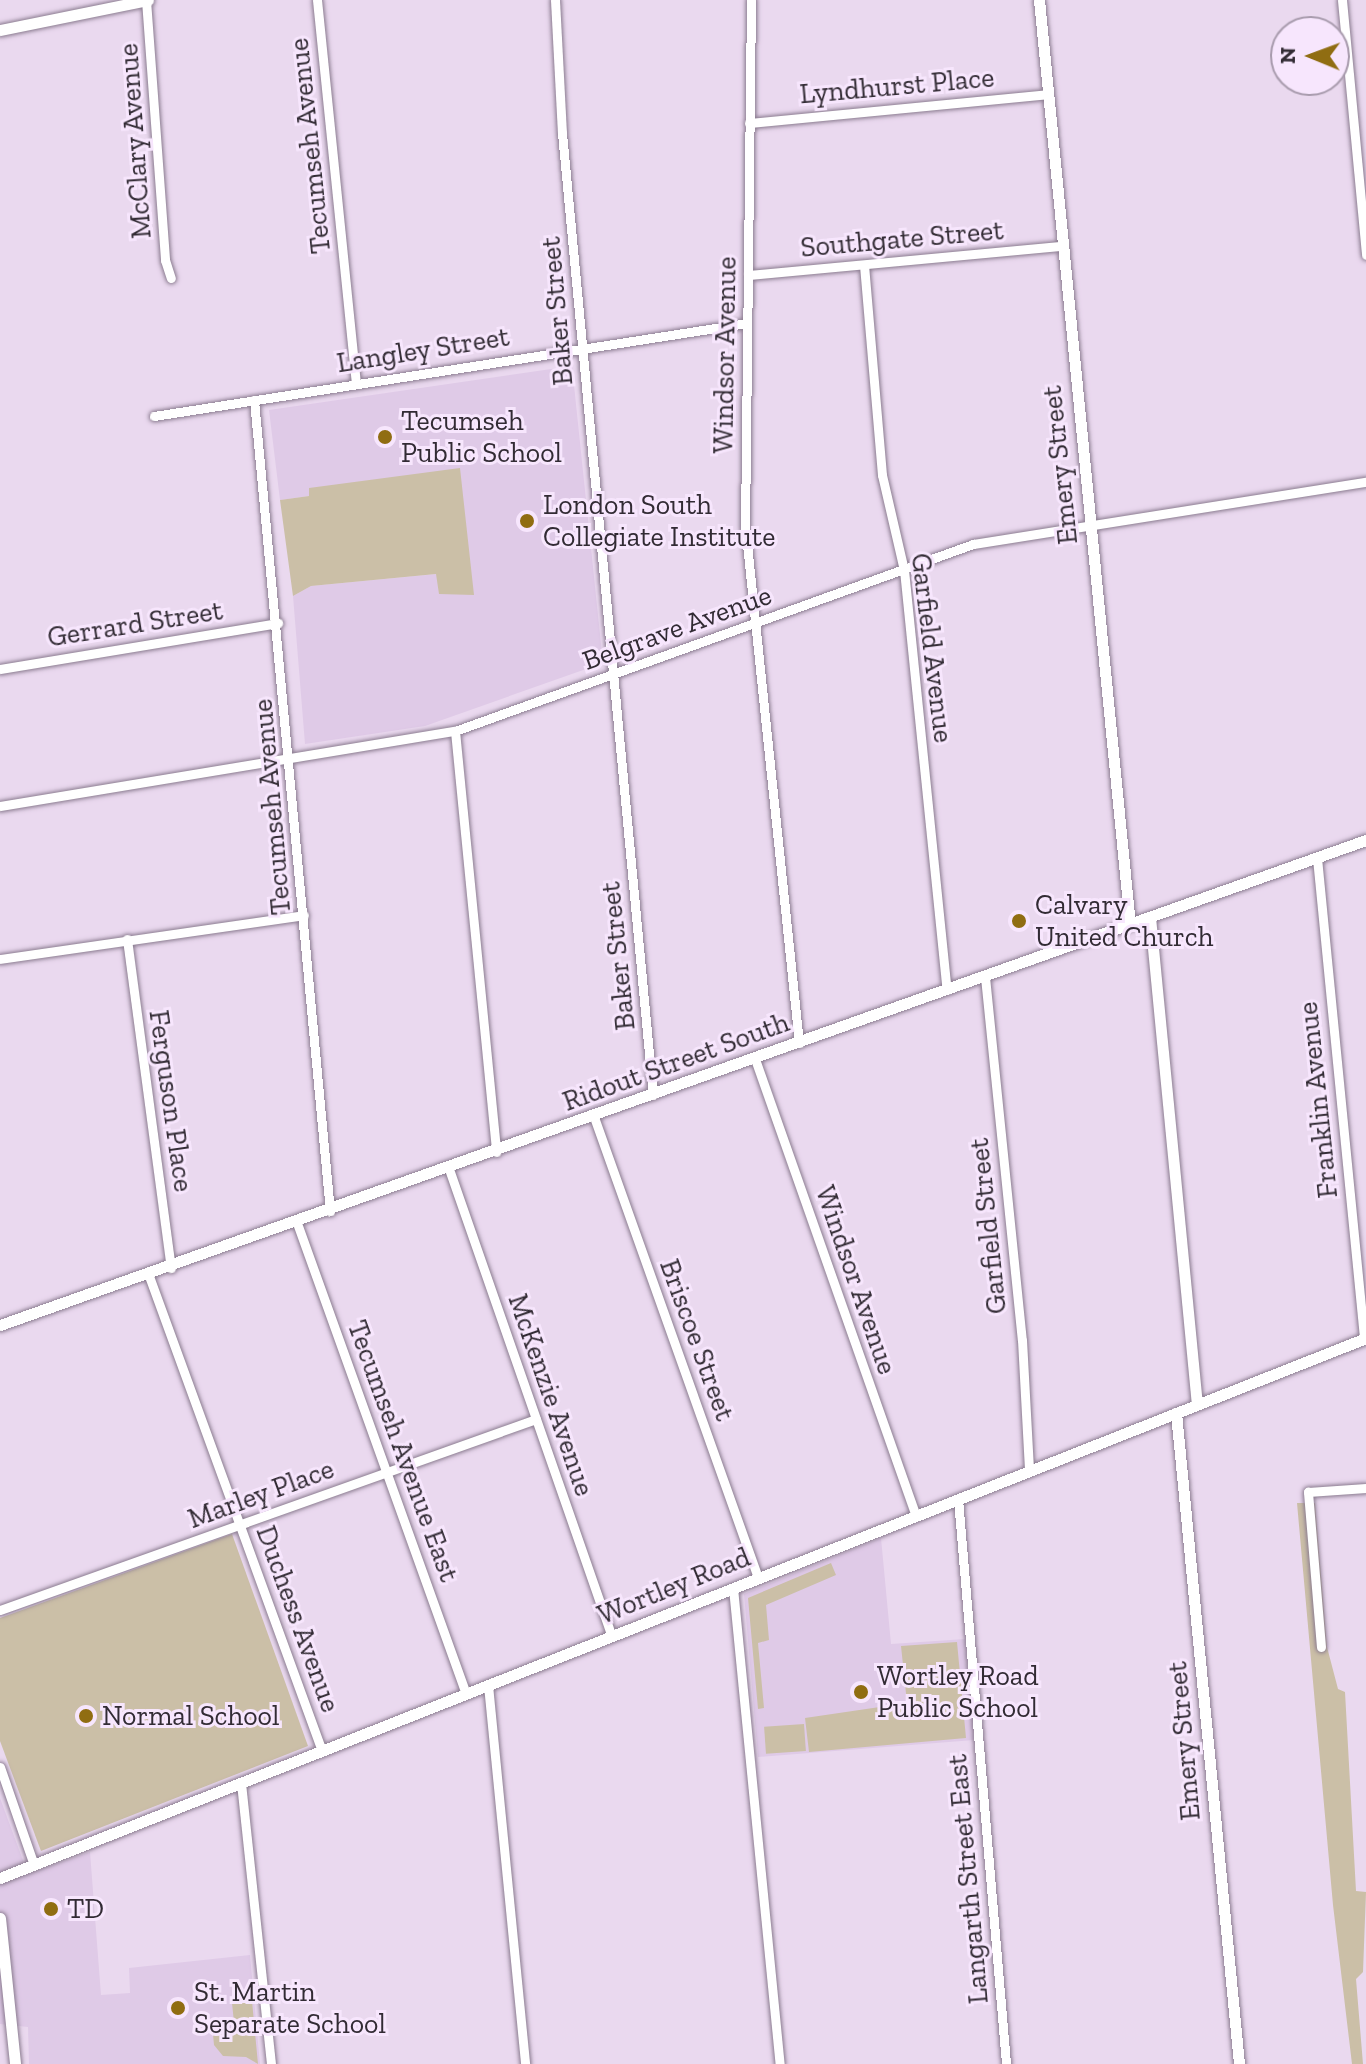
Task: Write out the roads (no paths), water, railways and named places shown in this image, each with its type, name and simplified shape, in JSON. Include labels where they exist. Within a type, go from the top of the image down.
[{"type":"street","points":[[0,30],[147,0]]},
{"type":"street","name":"McClary Avenue","points":[[147,0],[171,278]]},
{"type":"street","name":"Tecumseh Avenue","points":[[317,0],[356,383]]},
{"type":"street","name":"Baker Street","points":[[555,0],[611,676],[653,1095]]},
{"type":"street","name":"Windsor Avenue","points":[[751,0],[745,525],[799,1043]]},
{"type":"street","name":"Emery Street","points":[[1039,0],[1130,925]]},
{"type":"street","points":[[1342,0],[1361,142],[1366,255]]},
{"type":"street","name":"Lyndhurst Place","points":[[749,123],[1048,94]]},
{"type":"street","name":"Southgate Street","points":[[748,275],[1061,246]]},
{"type":"street","name":"Garfield Avenue","points":[[864,265],[882,475],[904,570],[947,990]]},
{"type":"street","name":"Langley Street","points":[[154,416],[583,346],[747,323]]},
{"type":"street","name":"Tecumseh Avenue","points":[[254,400],[278,623],[330,1211]]},
{"type":"street","name":"Belgrave Avenue","points":[[0,806],[288,763],[455,731],[973,544],[1366,482]]},
{"type":"street","name":"Gerrard Street","points":[[0,669],[278,623]]},
{"type":"street","points":[[455,731],[496,1152]]},
{"type":"street","name":"Ridout Street South","points":[[0,1325],[149,1276],[1366,840]]},
{"type":"street","name":"Franklin Avenue","points":[[1317,858],[1365,1338]]},
{"type":"street","points":[[0,959],[304,915]]},
{"type":"street","points":[[1150,917],[1197,1404]]},
{"type":"street","name":"Ferguson Place","points":[[127,939],[171,1268]]},
{"type":"street","name":"Garfield Street","points":[[985,977],[1022,1340],[1029,1471]]},
{"type":"street","name":"Windsor Avenue","points":[[755,1059],[916,1516]]},
{"type":"street","name":"Briscoe Street","points":[[594,1117],[758,1578]]},
{"type":"street","name":"McKenzie Avenue","points":[[449,1169],[612,1636]]},
{"type":"street","name":"Tecumseh Avenue East","points":[[297,1223],[466,1694]]},
{"type":"street","name":"Duchess Avenue","points":[[149,1276],[322,1751]]},
{"type":"street","name":"Wortley Road","points":[[0,1878],[1365,1338]]},
{"type":"street","name":"Emery Street","points":[[1176,1413],[1239,2064]]},
{"type":"street","name":"Marley Place","points":[[0,1610],[536,1419]]},
{"type":"street","points":[[1321,1647],[1308,1492],[1366,1488]]},
{"type":"street","name":"Langarth Street East","points":[[958,1499],[1006,2064]]},
{"type":"street","points":[[733,1588],[780,2064]]},
{"type":"street","points":[[488,1685],[525,2064]]},
{"type":"street","points":[[0,1767],[34,1865]]},
{"type":"street","points":[[241,1783],[271,2064]]},
{"type":"street","points":[[0,1918],[15,2064]]},
{"type":"place","name":"Tecumseh Public School","points":[[385,437]]},
{"type":"place","name":"London South Collegiate Institute","points":[[527,521]]},
{"type":"place","name":"Calvary United Church","points":[[1019,921]]},
{"type":"place","name":"Wortley Road Public School","points":[[861,1692]]},
{"type":"place","name":"Normal School","points":[[86,1716]]},
{"type":"place","name":"TD","points":[[51,1909]]},
{"type":"place","name":"St. Martin Separate School","points":[[178,2008]]}]
